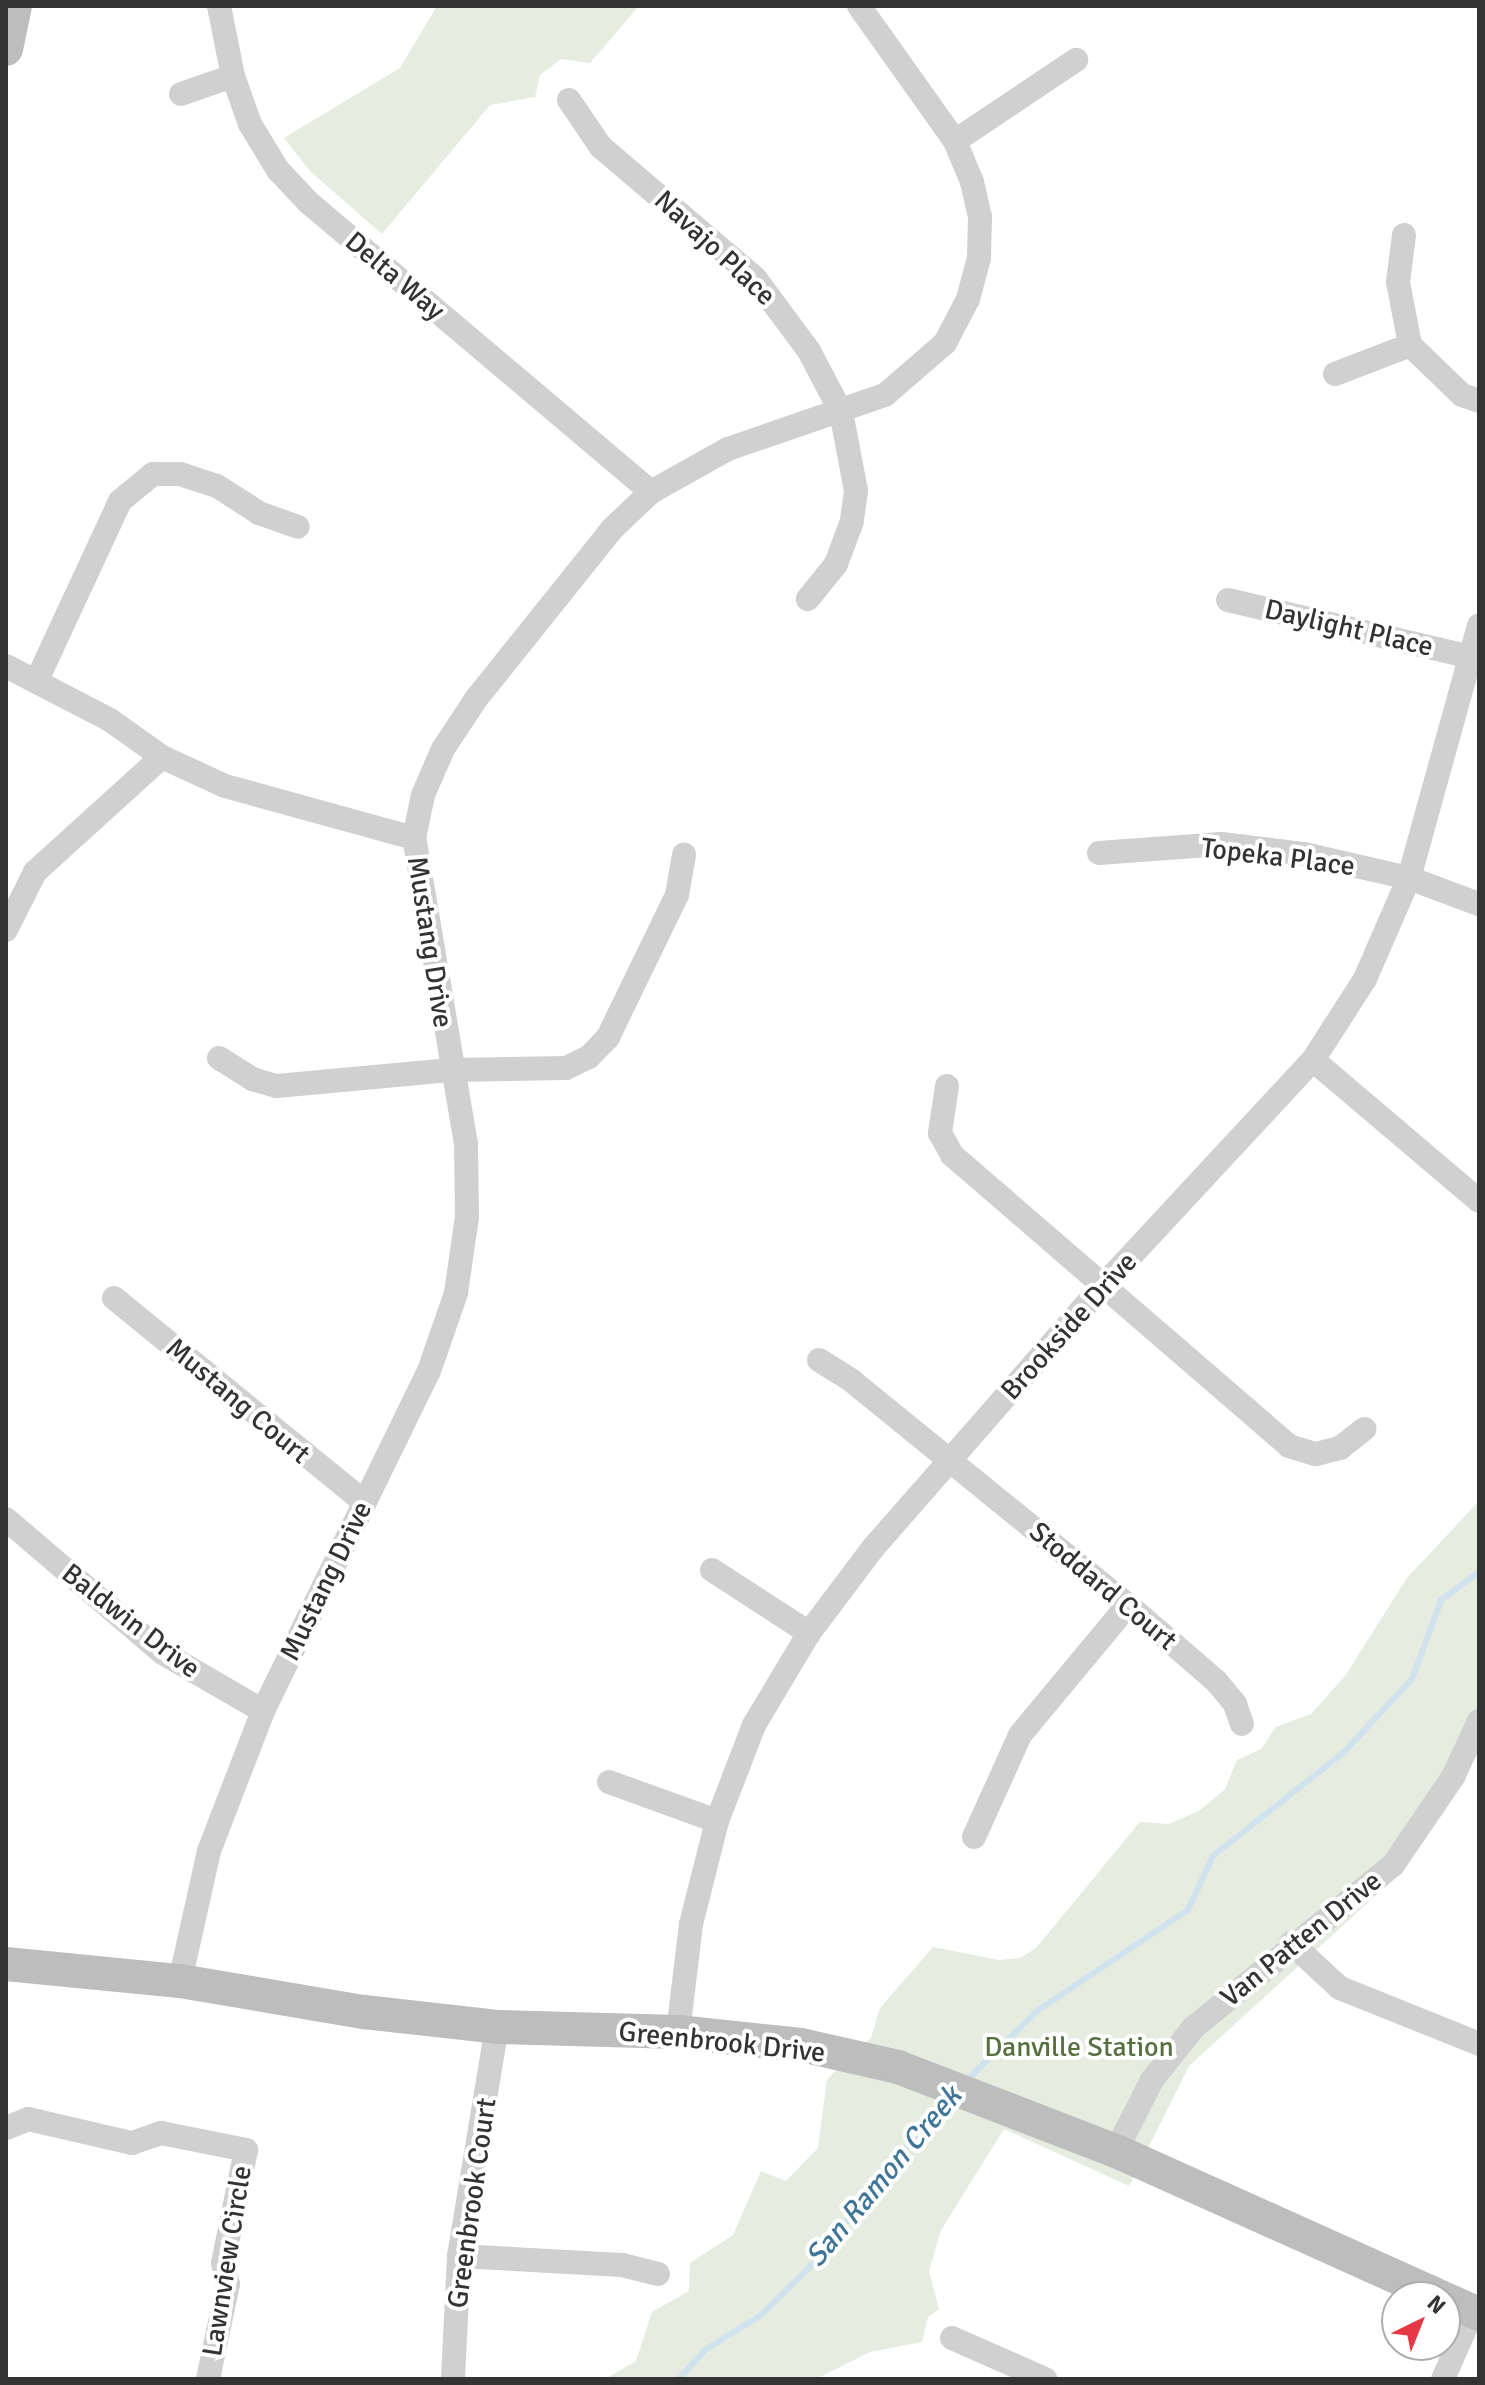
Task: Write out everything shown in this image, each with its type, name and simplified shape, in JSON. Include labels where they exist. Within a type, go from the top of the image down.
[{"type":"street","points":[[6,49],[15,6]]},
{"type":"street","name":"Delta Way","points":[[219,6],[233,76],[269,157],[308,202],[651,492]]},
{"type":"street","name":"Mustang Drive","points":[[180,1981],[209,1851],[263,1711],[429,1371],[456,1293],[467,1217],[466,1159],[414,838],[423,795],[443,749],[476,699],[613,528],[651,492],[728,449],[885,395],[914,374],[945,343],[968,299],[979,258],[980,217],[955,141],[859,6]]},
{"type":"street","points":[[955,141],[1076,60]]},
{"type":"street","points":[[181,94],[233,76]]},
{"type":"street","name":"Navajo Place","points":[[569,100],[601,147],[755,278],[809,351],[841,412],[856,491],[852,521],[836,564],[808,599]]},
{"type":"street","points":[[1404,235],[1398,282],[1410,345],[1462,395],[1479,401]]},
{"type":"street","points":[[1335,374],[1410,345]]},
{"type":"street","points":[[37,680],[120,501],[153,474],[180,474],[217,486],[259,513],[298,527]]},
{"type":"street","name":"Daylight Place","points":[[1228,600],[1475,658]]},
{"type":"street","name":"Brookside Drive","points":[[678,2032],[691,1924],[717,1821],[754,1725],[809,1633],[873,1548],[1101,1288],[1313,1060],[1365,979],[1409,878],[1475,658],[1479,626]]},
{"type":"street","points":[[6,666],[110,720],[162,757],[225,786],[414,838]]},
{"type":"street","points":[[6,930],[35,872],[162,757]]},
{"type":"street","name":"Topeka Place","points":[[1099,853],[1222,844],[1304,854],[1409,878],[1479,904]]},
{"type":"street","points":[[219,1058],[252,1079],[277,1086],[450,1070],[566,1068],[589,1057],[608,1037],[677,895],[684,855]]},
{"type":"street","points":[[1313,1060],[1479,1201]]},
{"type":"street","points":[[947,1086],[940,1133],[952,1155],[1101,1288],[1289,1446],[1316,1454],[1340,1448],[1364,1429]]},
{"type":"street","name":"Mustang Court","points":[[114,1298],[364,1502]]},
{"type":"street","name":"Stoddard Court","points":[[819,1360],[951,1460],[1128,1605],[1216,1681],[1242,1724]]},
{"type":"street","name":"Baldwin Drive","points":[[6,1519],[163,1653],[263,1711]]},
{"type":"street","points":[[712,1570],[809,1633]]},
{"type":"street","points":[[974,1837],[1020,1735],[1128,1605]]},
{"type":"street","name":"Van Patten Drive","points":[[1116,2151],[1152,2080],[1193,2028],[1291,1943],[1393,1865],[1453,1777],[1479,1721]]},
{"type":"street","points":[[609,1782],[717,1821]]},
{"type":"street","points":[[1291,1943],[1340,1988],[1479,2044]]},
{"type":"street","name":"Greenbrook Drive","points":[[6,1964],[180,1981],[364,2012],[497,2027],[678,2032],[801,2045],[909,2070],[1006,2104],[1406,2281]]},
{"type":"street","name":"Greenbrook Court","points":[[453,2379],[459,2256],[497,2027]]},
{"type":"street","name":"Lawnview Circle","points":[[6,2128],[28,2119],[132,2143],[161,2133],[246,2150],[223,2263],[228,2284],[208,2379]]},
{"type":"street","points":[[459,2256],[622,2265],[658,2274]]},
{"type":"street","points":[[952,2338],[1045,2379]]},
{"type":"green space","points":[[437,6],[639,6],[590,63],[561,59],[540,75],[535,97],[490,105],[382,234],[310,171],[284,138],[400,68]]},
{"type":"green space","name":"Danville Station","points":[[1479,1501],[1479,1752],[1396,1877],[1189,2066],[1129,2186],[1004,2129],[941,2230],[929,2271],[939,2309],[928,2317],[922,2342],[870,2352],[816,2379],[605,2379],[636,2361],[652,2312],[689,2291],[690,2263],[733,2235],[761,2171],[786,2181],[818,2148],[827,2079],[871,2038],[880,2008],[933,1947],[999,1960],[1020,1958],[1036,1948],[1140,1822],[1169,1824],[1199,1811],[1225,1789],[1237,1760],[1261,1749],[1276,1727],[1311,1714],[1345,1676],[1407,1578]]},
{"type":"waterway","name":"San Ramon Creek","points":[[965,2082],[1037,2011],[1188,1910],[1213,1856],[1343,1753],[1412,1679],[1441,1600],[1479,1572]]},
{"type":"waterway","name":"San Ramon Creek","points":[[679,2379],[705,2350],[761,2315],[808,2269],[948,2097]]}]
